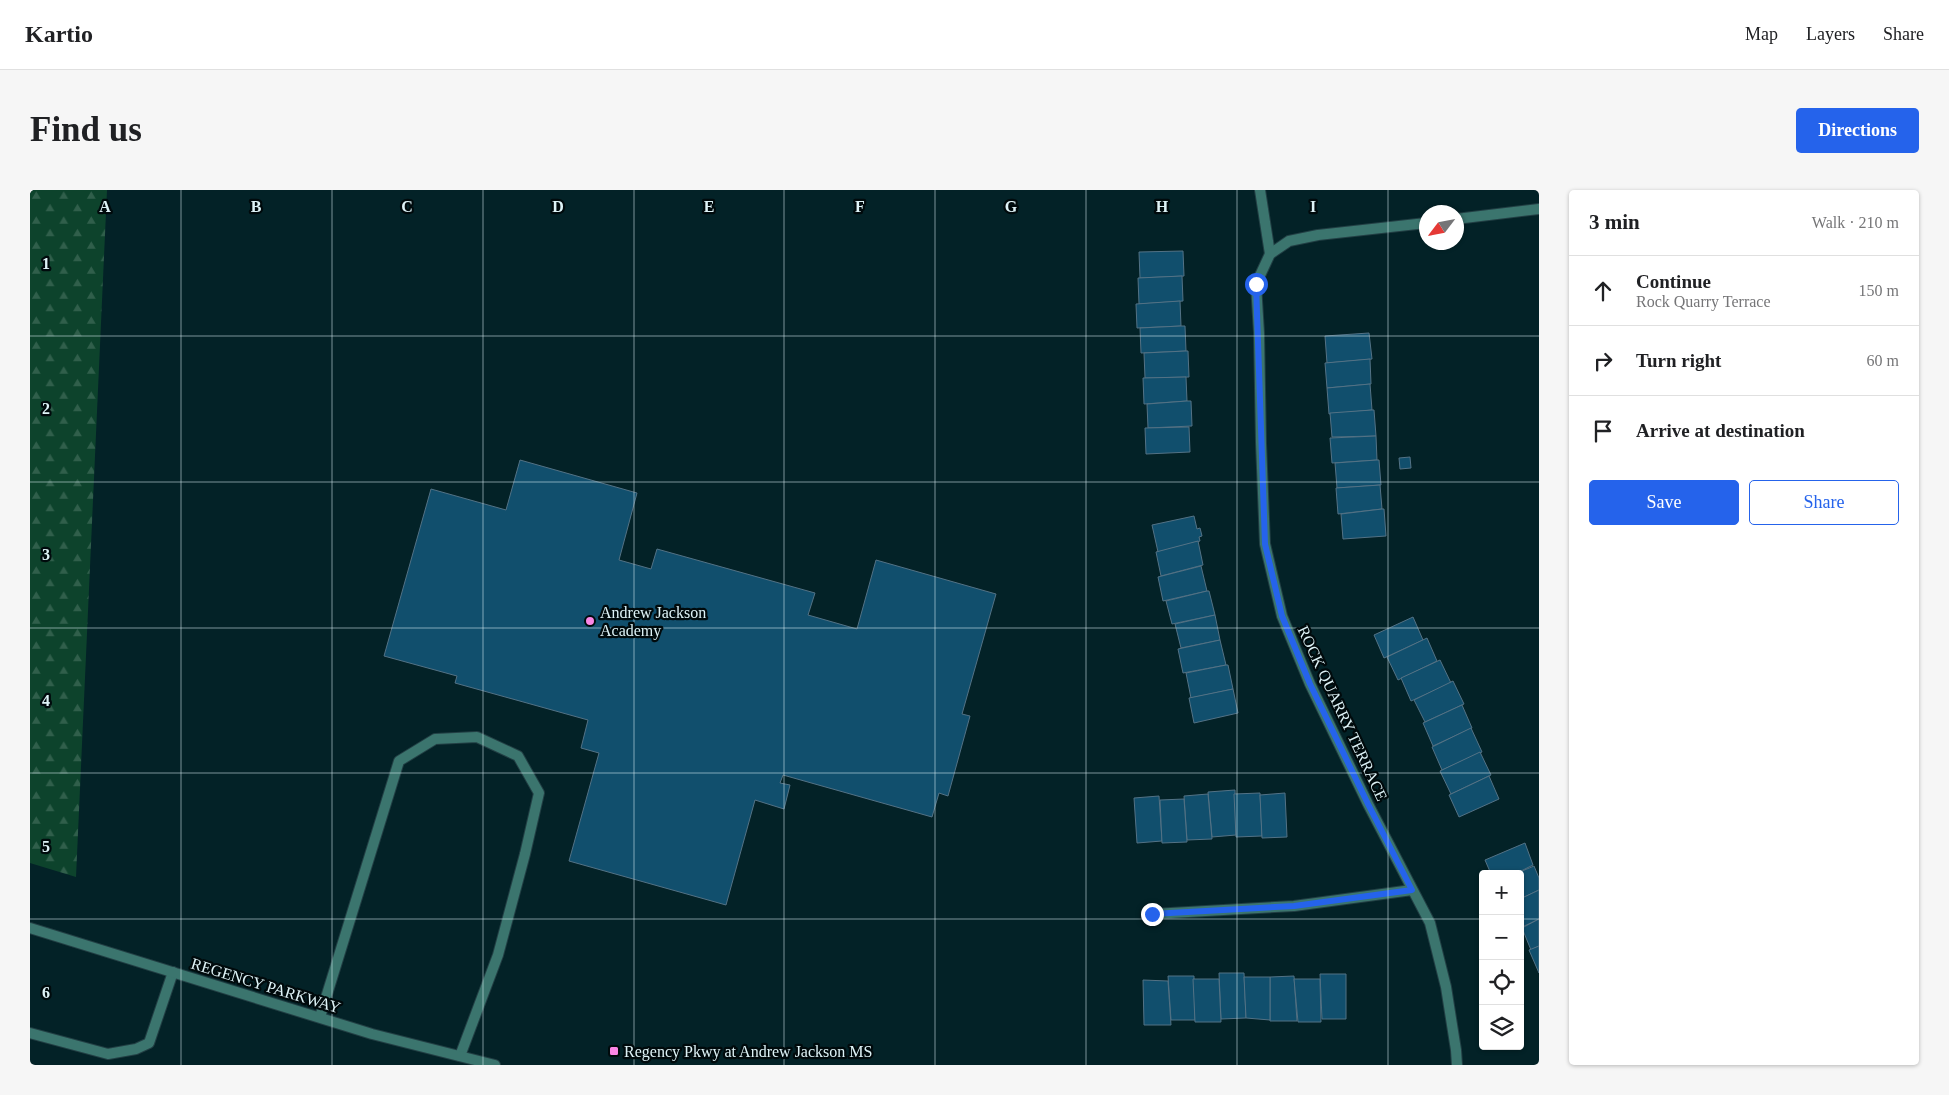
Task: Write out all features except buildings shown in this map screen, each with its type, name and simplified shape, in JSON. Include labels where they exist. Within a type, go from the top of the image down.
[{"type":"street","points":[[1260,190],[1270,254],[1290,241],[1318,235],[1419,224]]},
{"type":"street","points":[[1464,218],[1539,209]]},
{"type":"street","name":"ROCK QUARRY TERRACE","points":[[1270,254],[1256,284],[1265,544],[1282,616],[1310,684],[1368,804],[1430,924],[1446,987],[1457,1065]]},
{"type":"street","points":[[320,1017],[399,761],[435,738],[477,737],[518,756],[539,793],[498,955],[460,1056]]},
{"type":"street","points":[[1152,914],[1294,906],[1412,890]]},
{"type":"street","name":"REGENCY PARKWAY","points":[[30,928],[372,1034],[495,1065]]},
{"type":"street","points":[[30,1033],[108,1054],[136,1049],[149,1043],[173,972]]},
{"type":"green space","points":[[30,190],[107,190],[76,877],[30,863]]},
{"type":"place","name":"Andrew Jackson Academy","points":[[590,621]]},
{"type":"place","name":"Regency Pkwy at Andrew Jackson MS","points":[[614,1051]]},
{"type":"route","points":[[1152,914],[1294,906],[1412,890],[1310,684],[1282,616],[1265,544],[1256,284]]}]
